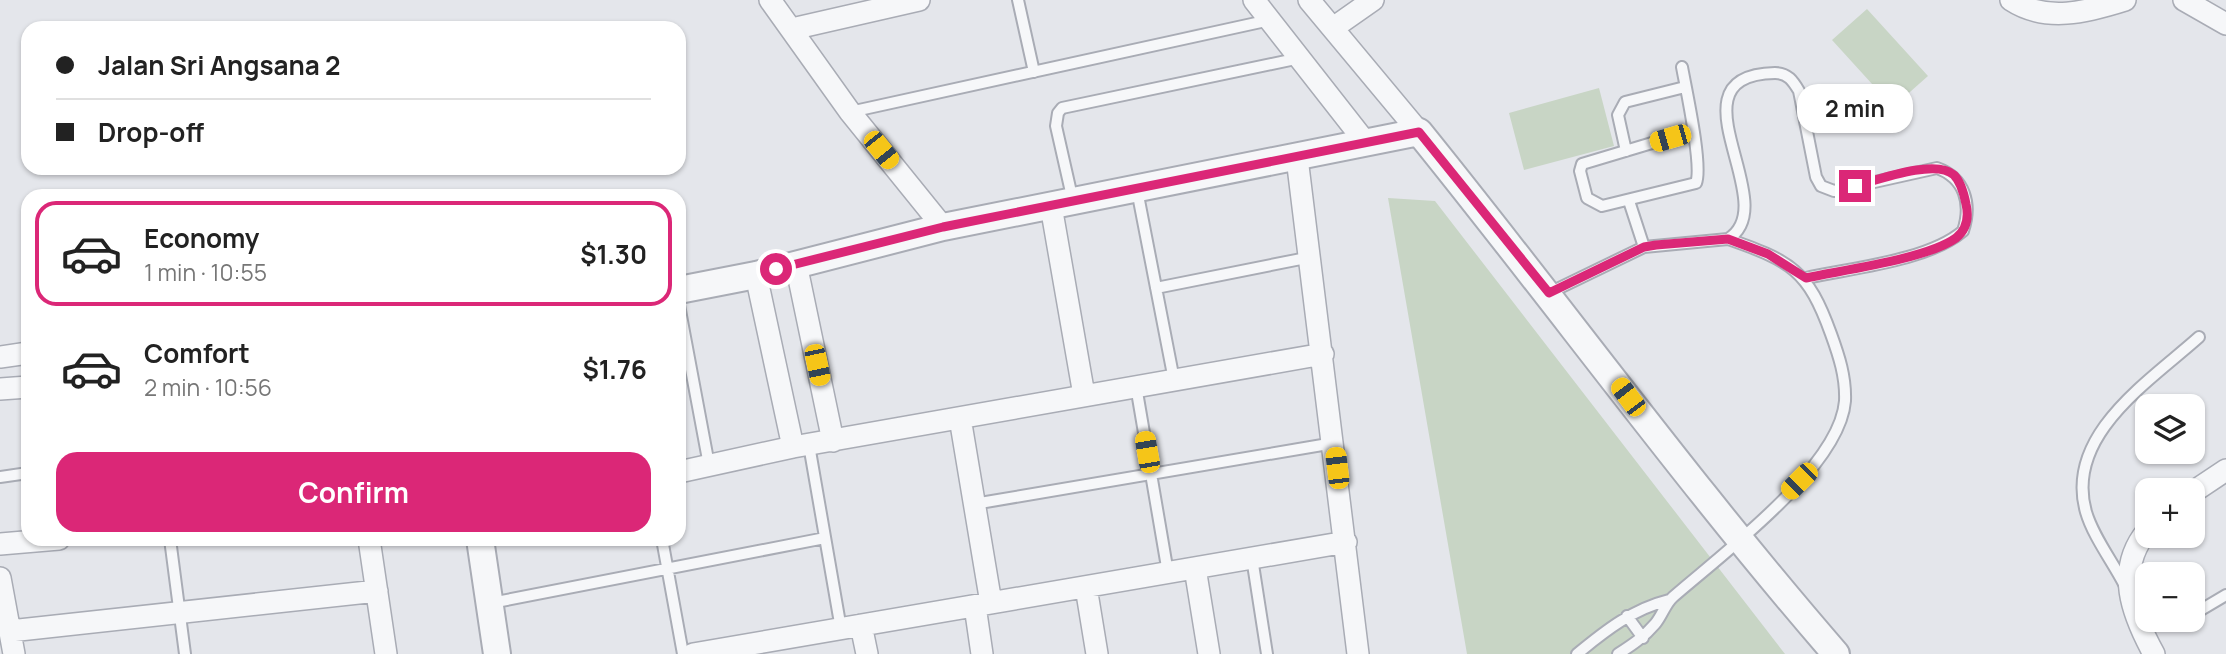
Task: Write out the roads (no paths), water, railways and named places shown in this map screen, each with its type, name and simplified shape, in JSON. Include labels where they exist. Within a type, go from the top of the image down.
[{"type":"street","points":[[770,0],[850,112],[943,227]]},
{"type":"street","points":[[792,29],[865,5],[919,0]]},
{"type":"street","points":[[1254,0],[1366,143]]},
{"type":"street","points":[[1309,0],[1549,293],[1739,542],[1836,654]]},
{"type":"street","points":[[1333,28],[1373,0]]},
{"type":"street","points":[[2011,0],[2032,11],[2051,14],[2073,13],[2124,0]]},
{"type":"street","points":[[2184,0],[2226,24]]},
{"type":"street","points":[[686,289],[756,275],[943,227],[1419,132]]},
{"type":"street","points":[[1297,158],[1358,654]]},
{"type":"street","points":[[1062,204],[1084,395]]},
{"type":"street","points":[[796,264],[833,441]]},
{"type":"street","points":[[756,275],[801,446]]},
{"type":"street","points":[[686,470],[801,446],[1323,354]]},
{"type":"street","points":[[0,358],[21,355]]},
{"type":"street","points":[[0,389],[21,388]]},
{"type":"street","points":[[960,418],[974,504],[983,604],[982,654]]},
{"type":"street","points":[[2205,484],[2226,470]]},
{"type":"street","points":[[0,544],[21,542]]},
{"type":"street","points":[[693,654],[1346,542]]},
{"type":"street","points":[[370,546],[386,654]]},
{"type":"street","points":[[481,546],[497,654]]},
{"type":"street","points":[[2138,548],[2130,563],[2127,589],[2142,632],[2154,654]]},
{"type":"street","points":[[1195,568],[1209,654]]},
{"type":"street","points":[[0,578],[14,654]]},
{"type":"street","points":[[1086,587],[1097,654]]},
{"type":"street","points":[[10,631],[377,592]]},
{"type":"street","points":[[851,627],[867,654]]},
{"type":"lane","points":[[1018,0],[1034,72]]},
{"type":"lane","points":[[850,112],[1270,20]]},
{"type":"lane","points":[[1062,204],[1056,126],[1062,108],[1300,58]]},
{"type":"lane","points":[[1682,67],[1685,87],[1692,131],[1699,176],[1696,183],[1602,206],[1587,198],[1580,171],[1583,164],[1692,131]]},
{"type":"lane","points":[[1728,239],[1735,234],[1744,218],[1742,192],[1725,108],[1729,93],[1736,84],[1755,76],[1776,73],[1793,81],[1799,91],[1816,177],[1828,190],[1937,168],[1952,173],[1960,184],[1968,216],[1964,231],[1954,240],[1914,254],[1806,278]]},
{"type":"lane","points":[[1626,151],[1618,115],[1625,102],[1685,87]]},
{"type":"lane","points":[[1137,189],[1174,380]]},
{"type":"lane","points":[[1629,201],[1644,247]]},
{"type":"lane","points":[[1549,293],[1644,247],[1728,239],[1768,254],[1806,278],[1817,296],[1843,367],[1845,401],[1841,420],[1815,464],[1739,542],[1669,600],[1643,638],[1618,654]]},
{"type":"lane","points":[[1156,288],[1311,257]]},
{"type":"lane","points":[[2127,589],[2087,513],[2081,480],[2092,444],[2110,418],[2199,337]]},
{"type":"lane","points":[[686,344],[709,465]]},
{"type":"lane","points":[[686,378],[692,377]]},
{"type":"lane","points":[[1136,386],[1168,573]]},
{"type":"lane","points":[[974,504],[1334,443]]},
{"type":"lane","points":[[801,446],[851,627]]},
{"type":"lane","points":[[0,477],[21,475]]},
{"type":"lane","points":[[491,603],[825,538]]},
{"type":"lane","points":[[171,546],[185,654]]},
{"type":"lane","points":[[663,546],[683,654]]},
{"type":"lane","points":[[1252,558],[1267,654]]},
{"type":"lane","points":[[2205,607],[2226,595]]},
{"type":"lane","points":[[1577,654],[1627,616],[1647,606],[1669,600]]},
{"type":"lane","points":[[1627,616],[1643,638]]}]
